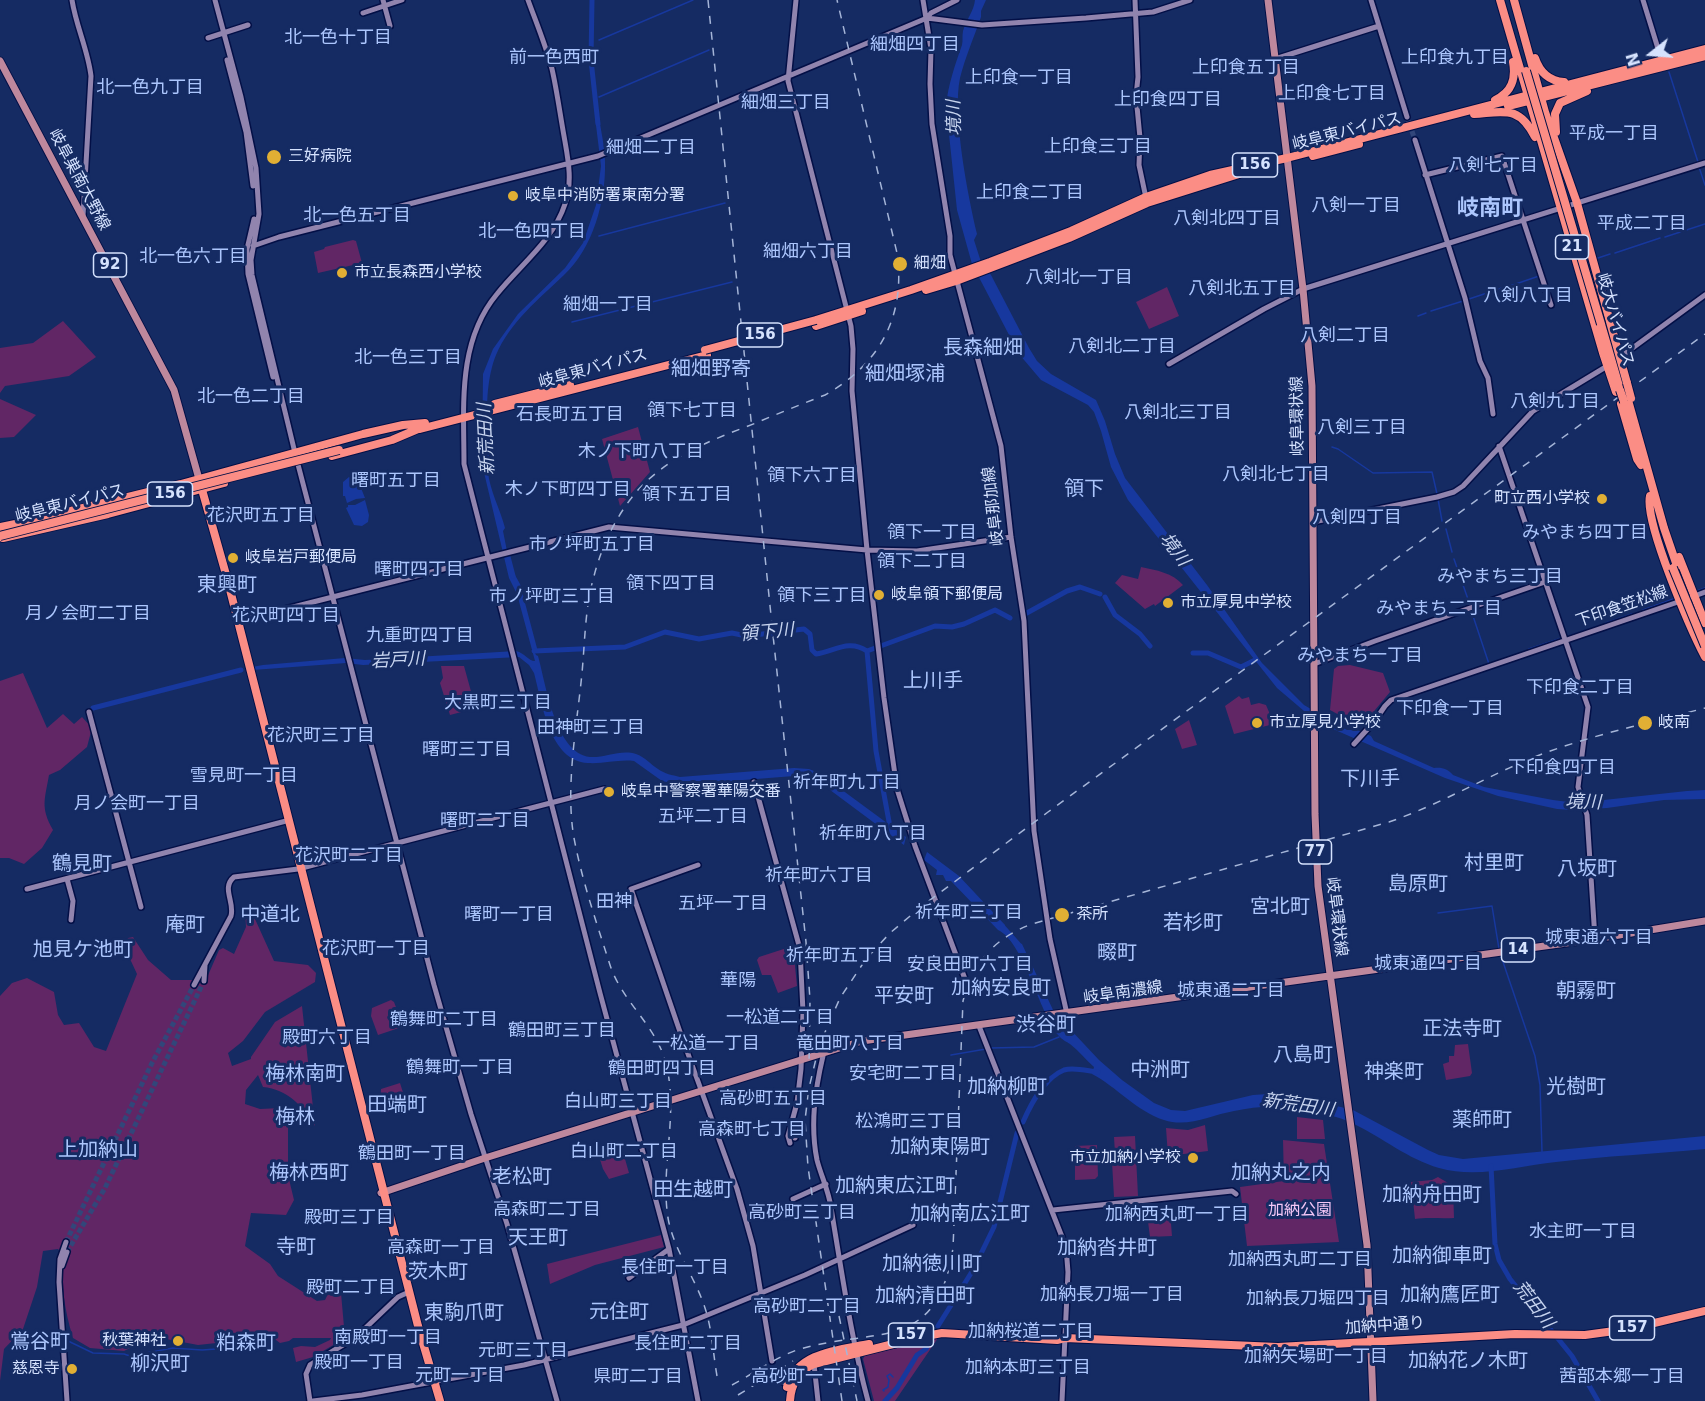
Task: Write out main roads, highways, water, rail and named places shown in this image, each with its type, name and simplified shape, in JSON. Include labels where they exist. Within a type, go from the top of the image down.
[{"type":"highway","name":"21","points":[[1500,0],[1509,37],[1559,152],[1577,203],[1622,388]]},
{"type":"highway","name":"21","points":[[1510,0],[1517,12],[1535,96],[1543,150],[1622,388]]},
{"type":"highway","name":"岐大バイパス","points":[[1510,0],[1652,497],[1705,646]]},
{"type":"highway","points":[[1517,12],[1537,65],[1545,76],[1560,82],[1588,79]]},
{"type":"highway","points":[[1473,112],[1502,97],[1512,86],[1515,69],[1509,37]]},
{"type":"highway","points":[[1535,96],[1588,79],[1705,49]]},
{"type":"highway","points":[[1535,96],[1705,56]]},
{"type":"highway","points":[[1559,152],[1555,114],[1560,103],[1572,96],[1623,80],[1626,76]]},
{"type":"highway","name":"岐阜東バイパス","points":[[0,537],[816,323],[1069,238],[1146,200],[1287,160],[1535,96]]},
{"type":"highway","points":[[1473,112],[1505,112],[1518,115],[1528,123],[1543,150]]},
{"type":"highway","name":"156","points":[[0,528],[199,479],[395,427],[422,426]]},
{"type":"highway","name":"156","points":[[0,537],[67,524],[392,440],[422,426]]},
{"type":"highway","name":"岐阜東バイパス","points":[[0,528],[35,524],[339,448]]},
{"type":"highway","points":[[199,479],[238,621],[299,868],[438,1401]]},
{"type":"highway","points":[[202,489],[299,868]]},
{"type":"highway","name":"21","points":[[1704,621],[1669,527],[1652,497],[1648,502],[1651,517],[1679,602],[1705,657]]},
{"type":"highway","name":"岐大バイパス","points":[[1675,567],[1705,635]]},
{"type":"highway","name":"加納中通り","points":[[785,1401],[788,1384],[796,1370],[814,1361],[945,1330],[1274,1347],[1515,1334],[1609,1332],[1705,1311]]},
{"type":"highway","points":[[790,1401],[795,1380],[814,1361]]},
{"type":"main road","name":"岐阜環状線","points":[[1268,0],[1303,289],[1312,386],[1316,863],[1330,977]]},
{"type":"main road","name":"岐阜巣南大野線","points":[[0,61],[174,390],[199,479]]},
{"type":"main road","name":"14","points":[[1330,977],[1705,921]]},
{"type":"main road","name":"岐阜南濃線","points":[[801,1062],[859,1044],[1330,977]]},
{"type":"main road","points":[[1330,977],[1367,1245],[1372,1401]]},
{"type":"main road","name":"岐阜南濃線","points":[[383,1192],[801,1062],[861,1041],[980,1027]]},
{"type":"water","name":"境川","points":[[975,0],[986,0],[960,78],[958,113],[959,134],[977,234],[974,240],[981,262],[991,275],[1037,361],[1051,374],[1096,400],[1125,478],[1207,585],[1262,663],[1304,705],[1347,730],[1357,730],[1371,736],[1374,741],[1434,768],[1445,769],[1453,775],[1484,787],[1576,803],[1705,790],[1705,799],[1664,800],[1572,810],[1557,809],[1498,796],[1445,778],[1317,722],[1277,688],[1128,500],[1111,467],[1094,412],[1088,405],[1041,380],[1019,354],[972,264],[957,210],[946,106],[950,83],[962,45],[963,31]]},
{"type":"water","points":[[595,117],[599,117],[605,162],[603,192],[596,223],[590,238],[574,264],[526,312],[502,343],[491,371],[487,400],[490,437],[489,478],[505,528],[503,531],[510,566],[520,584],[538,652],[535,653],[538,656],[560,731],[578,753],[590,757],[625,752],[636,754],[663,772],[680,777],[794,768],[809,769],[819,773],[906,837],[904,845],[822,784],[808,777],[794,776],[680,785],[662,781],[634,761],[588,763],[575,760],[564,752],[556,741],[544,714],[534,673],[529,665],[519,657],[363,665],[346,663],[253,670],[252,667],[263,665],[345,658],[365,660],[516,651],[535,661],[517,594],[509,578],[482,464],[483,374],[493,349],[518,314],[565,268],[583,243],[596,205],[601,166]]},
{"type":"water","points":[[349,477],[357,478],[365,498],[347,503],[343,496],[343,482]]},
{"type":"water","points":[[365,500],[369,515],[368,522],[362,526],[354,525],[346,508],[348,505],[355,505]]},
{"type":"water","points":[[927,852],[959,876],[1005,925],[1005,932],[1009,937],[1022,944],[1054,1012],[1099,1060],[1154,1103],[1171,1110],[1185,1111],[1253,1095],[1296,1096],[1353,1110],[1439,1155],[1463,1159],[1705,1136],[1705,1149],[1574,1160],[1498,1171],[1468,1172],[1453,1171],[1428,1164],[1342,1119],[1293,1108],[1260,1107],[1182,1123],[1164,1120],[1144,1111],[1092,1074],[1094,1067],[1060,1037],[1052,1025],[1016,948],[951,881],[946,881],[943,875],[936,875],[937,870],[924,860]]},
{"type":"waterway","name":"新荒田川","points":[[592,0],[591,60],[598,124]]},
{"type":"waterway","points":[[599,40],[693,0]]},
{"type":"waterway","points":[[1646,0],[1663,53]]},
{"type":"waterway","points":[[599,97],[709,50]]},
{"type":"waterway","points":[[1669,72],[1698,162]]},
{"type":"waterway","points":[[1699,167],[1705,185]]},
{"type":"waterway","points":[[599,236],[725,203]]},
{"type":"waterway","points":[[1665,237],[1705,224]]},
{"type":"waterway","points":[[1615,253],[1660,238]]},
{"type":"waterway","points":[[1598,258],[1610,254]]},
{"type":"waterway","points":[[1507,287],[1539,276]]},
{"type":"waterway","points":[[572,322],[732,282]]},
{"type":"waterway","points":[[1469,299],[1502,288]]},
{"type":"waterway","points":[[1431,311],[1463,301]]},
{"type":"waterway","points":[[1418,316],[1426,313]]},
{"type":"waterway","points":[[1332,447],[1373,473],[1432,472],[1437,494]]},
{"type":"waterway","points":[[1438,499],[1442,521]]},
{"type":"waterway","points":[[1446,529],[1452,552]]},
{"type":"waterway","name":"新荒田川","points":[[507,553],[513,576]]},
{"type":"waterway","points":[[1454,559],[1470,605]]},
{"type":"waterway","name":"領下川","points":[[1025,614],[1067,591],[1080,587],[1100,594]]},
{"type":"waterway","points":[[1697,591],[1705,588]]},
{"type":"waterway","name":"領下川","points":[[1105,597],[1115,615],[1140,634],[1150,646]]},
{"type":"waterway","points":[[1643,610],[1676,598]]},
{"type":"waterway","name":"領下川","points":[[534,651],[625,647],[665,632],[699,639],[732,633],[746,636],[804,629],[810,634],[812,650],[816,654],[848,646],[867,651],[935,626],[952,627],[964,624],[995,610],[1010,618]]},
{"type":"waterway","points":[[1471,610],[1489,664],[1524,652]]},
{"type":"waterway","points":[[1606,623],[1632,614]]},
{"type":"waterway","points":[[1569,636],[1599,626]]},
{"type":"waterway","points":[[1529,649],[1559,639]]},
{"type":"waterway","points":[[867,651],[876,751],[890,827]]},
{"type":"waterway","name":"領下川","points":[[1193,653],[1208,653],[1241,667],[1255,660]]},
{"type":"waterway","name":"岩戸川","points":[[93,708],[241,670]]},
{"type":"waterway","points":[[1438,913],[1492,906],[1499,949]]},
{"type":"waterway","name":"新荒田川","points":[[1002,926],[1018,944]]},
{"type":"waterway","points":[[1501,956],[1535,1056],[1540,1085],[1542,1152]]},
{"type":"waterway","points":[[991,1048],[1034,1047],[1059,1037]]},
{"type":"waterway","points":[[951,1055],[986,1049]]},
{"type":"waterway","points":[[1023,1122],[1039,1092],[1057,1074],[1072,1069],[1098,1072]]},
{"type":"waterway","points":[[938,1326],[973,1270],[994,1227],[1017,1133]]},
{"type":"waterway","name":"荒田川","points":[[1491,1166],[1495,1244],[1499,1260],[1510,1279],[1572,1356],[1598,1401]]},
{"type":"waterway","points":[[66,1340],[93,1353],[130,1356],[173,1348],[202,1350],[271,1345]]},
{"type":"waterway","points":[[885,1401],[897,1388],[917,1355],[926,1349],[930,1341]]},
{"type":"waterway","points":[[884,1391],[888,1387],[887,1376],[890,1374],[893,1377]]},
{"type":"tunnel","points":[[1407,117],[1415,140]]},
{"type":"tunnel","points":[[67,1252],[105,1188],[204,981]]},
{"type":"tunnel","points":[[66,1242],[152,1063],[194,985]]},
{"type":"railway","points":[[708,0],[806,942],[810,1000],[809,1066]]},
{"type":"railway","points":[[717,1376],[705,1308],[675,1242],[668,1218],[666,1179],[671,1102],[666,1064],[662,1050],[615,978],[610,965],[577,854],[572,818],[571,777],[591,588],[606,541],[630,499],[664,467],[693,449],[825,395],[844,383],[861,369],[874,353],[893,317],[899,276],[897,253],[837,0]]},
{"type":"railway","points":[[842,1401],[808,1167],[805,1120],[809,1088],[819,1046],[840,998],[866,959],[890,933],[922,906],[1048,812],[1705,334]]},
{"type":"railway","points":[[732,1385],[797,1350],[898,1330],[917,1321],[933,1306],[945,1282],[953,1248],[963,1001],[967,987],[979,964],[996,944],[1032,924],[1389,822],[1537,756],[1599,736],[1705,708]]},
{"type":"railway","points":[[839,1316],[857,1401]]},
{"type":"railway","points":[[738,1395],[793,1361]]},
{"type":"place","name":"三好病院","points":[[274,157]]},
{"type":"place","name":"岐阜中消防署東南分署","points":[[513,196]]},
{"type":"place","name":"細畑","points":[[900,264]]},
{"type":"place","name":"市立長森西小学校","points":[[342,273]]},
{"type":"place","name":"町立西小学校","points":[[1602,499]]},
{"type":"place","name":"岐阜岩戸郵便局","points":[[233,558]]},
{"type":"place","name":"岐阜領下郵便局","points":[[879,595]]},
{"type":"place","name":"市立厚見中学校","points":[[1168,603]]},
{"type":"place","name":"市立厚見小学校","points":[[1257,723]]},
{"type":"place","name":"岐南","points":[[1645,723]]},
{"type":"place","name":"岐阜中警察署華陽交番","points":[[609,792]]},
{"type":"place","name":"茶所","points":[[1062,915]]},
{"type":"place","name":"市立加納小学校","points":[[1193,1158]]},
{"type":"place","name":"秋葉神社","points":[[178,1341]]},
{"type":"place","name":"慈恩寺","points":[[72,1369]]},
{"type":"district","name":"北一色十丁目","points":[[338,38]]},
{"type":"district","name":"細畑四丁目","points":[[915,45]]},
{"type":"district","name":"前一色西町","points":[[554,58]]},
{"type":"district","name":"上印食九丁目","points":[[1455,58]]},
{"type":"district","name":"上印食五丁目","points":[[1246,68]]},
{"type":"district","name":"上印食一丁目","points":[[1019,78]]},
{"type":"district","name":"北一色九丁目","points":[[150,88]]},
{"type":"district","name":"上印食七丁目","points":[[1332,94]]},
{"type":"district","name":"上印食四丁目","points":[[1168,100]]},
{"type":"district","name":"細畑三丁目","points":[[786,103]]},
{"type":"district","name":"平成一丁目","points":[[1614,134]]},
{"type":"district","name":"上印食三丁目","points":[[1098,147]]},
{"type":"district","name":"細畑二丁目","points":[[651,148]]},
{"type":"district","name":"八剣七丁目","points":[[1493,166]]},
{"type":"district","name":"上印食二丁目","points":[[1030,193]]},
{"type":"district","name":"八剣一丁目","points":[[1356,206]]},
{"type":"district","name":"岐南町","points":[[1490,209]]},
{"type":"district","name":"北一色五丁目","points":[[357,216]]},
{"type":"district","name":"八剣北四丁目","points":[[1227,219]]},
{"type":"district","name":"平成二丁目","points":[[1642,224]]},
{"type":"district","name":"北一色四丁目","points":[[532,232]]},
{"type":"district","name":"細畑六丁目","points":[[808,252]]},
{"type":"district","name":"北一色六丁目","points":[[193,257]]},
{"type":"district","name":"八剣北一丁目","points":[[1079,278]]},
{"type":"district","name":"八剣北五丁目","points":[[1242,289]]},
{"type":"district","name":"八剣八丁目","points":[[1528,296]]},
{"type":"district","name":"細畑一丁目","points":[[608,305]]},
{"type":"district","name":"八剣二丁目","points":[[1345,336]]},
{"type":"district","name":"八剣北二丁目","points":[[1122,347]]},
{"type":"district","name":"長森細畑","points":[[983,349]]},
{"type":"district","name":"北一色三丁目","points":[[408,358]]},
{"type":"district","name":"細畑野寄","points":[[711,370]]},
{"type":"district","name":"細畑塚浦","points":[[905,375]]},
{"type":"district","name":"北一色二丁目","points":[[251,397]]},
{"type":"district","name":"八剣九丁目","points":[[1555,402]]},
{"type":"district","name":"領下七丁目","points":[[692,411]]},
{"type":"district","name":"八剣北三丁目","points":[[1178,413]]},
{"type":"district","name":"石長町五丁目","points":[[570,415]]},
{"type":"district","name":"八剣三丁目","points":[[1362,428]]},
{"type":"district","name":"木ノ下町八丁目","points":[[641,452]]},
{"type":"district","name":"八剣北七丁目","points":[[1276,475]]},
{"type":"district","name":"領下六丁目","points":[[812,476]]},
{"type":"district","name":"曙町五丁目","points":[[396,481]]},
{"type":"district","name":"木ノ下町四丁目","points":[[568,490]]},
{"type":"district","name":"領下","points":[[1084,490]]},
{"type":"district","name":"領下五丁目","points":[[687,495]]},
{"type":"district","name":"花沢町五丁目","points":[[261,516]]},
{"type":"district","name":"八剣四丁目","points":[[1357,518]]},
{"type":"district","name":"領下一丁目","points":[[932,533]]},
{"type":"district","name":"みやまち四丁目","points":[[1585,533]]},
{"type":"district","name":"市ノ坪町五丁目","points":[[592,545]]},
{"type":"district","name":"領下二丁目","points":[[922,562]]},
{"type":"district","name":"曙町四丁目","points":[[419,570]]},
{"type":"district","name":"みやまち三丁目","points":[[1500,577]]},
{"type":"district","name":"領下四丁目","points":[[671,584]]},
{"type":"district","name":"東興町","points":[[227,586]]},
{"type":"district","name":"領下三丁目","points":[[822,596]]},
{"type":"district","name":"市ノ坪町三丁目","points":[[552,597]]},
{"type":"district","name":"みやまち二丁目","points":[[1439,609]]},
{"type":"district","name":"月ノ会町二丁目","points":[[88,614]]},
{"type":"district","name":"花沢町四丁目","points":[[286,616]]},
{"type":"district","name":"九重町四丁目","points":[[420,636]]},
{"type":"district","name":"みやまち一丁目","points":[[1360,656]]},
{"type":"district","name":"上川手","points":[[933,682]]},
{"type":"district","name":"下印食二丁目","points":[[1580,688]]},
{"type":"district","name":"大黒町三丁目","points":[[498,703]]},
{"type":"district","name":"下印食一丁目","points":[[1450,709]]},
{"type":"district","name":"田神町三丁目","points":[[591,728]]},
{"type":"district","name":"花沢町三丁目","points":[[321,736]]},
{"type":"district","name":"曙町三丁目","points":[[467,750]]},
{"type":"district","name":"下印食四丁目","points":[[1562,768]]},
{"type":"district","name":"雪見町一丁目","points":[[244,776]]},
{"type":"district","name":"下川手","points":[[1370,780]]},
{"type":"district","name":"祈年町九丁目","points":[[847,783]]},
{"type":"district","name":"月ノ会町一丁目","points":[[137,804]]},
{"type":"district","name":"五坪二丁目","points":[[703,817]]},
{"type":"district","name":"曙町二丁目","points":[[485,821]]},
{"type":"district","name":"祈年町八丁目","points":[[873,834]]},
{"type":"district","name":"花沢町二丁目","points":[[349,856]]},
{"type":"district","name":"村里町","points":[[1494,864]]},
{"type":"district","name":"鶴見町","points":[[82,865]]},
{"type":"district","name":"八坂町","points":[[1587,870]]},
{"type":"district","name":"祈年町六丁目","points":[[819,876]]},
{"type":"district","name":"島原町","points":[[1418,885]]},
{"type":"district","name":"田神","points":[[614,902]]},
{"type":"district","name":"五坪一丁目","points":[[723,904]]},
{"type":"district","name":"宮北町","points":[[1280,908]]},
{"type":"district","name":"祈年町三丁目","points":[[969,913]]},
{"type":"district","name":"曙町一丁目","points":[[509,915]]},
{"type":"district","name":"中道北","points":[[270,916]]},
{"type":"district","name":"若杉町","points":[[1193,924]]},
{"type":"district","name":"庵町","points":[[185,926]]},
{"type":"district","name":"城東通六丁目","points":[[1599,938]]},
{"type":"district","name":"花沢町一丁目","points":[[376,949]]},
{"type":"district","name":"旭見ケ池町","points":[[83,951]]},
{"type":"district","name":"畷町","points":[[1117,954]]},
{"type":"district","name":"祈年町五丁目","points":[[840,956]]},
{"type":"district","name":"城東通四丁目","points":[[1428,964]]},
{"type":"district","name":"安良田町六丁目","points":[[970,965]]},
{"type":"district","name":"華陽","points":[[738,981]]},
{"type":"district","name":"加納安良町","points":[[1001,989]]},
{"type":"district","name":"城東通二丁目","points":[[1231,991]]},
{"type":"district","name":"朝霧町","points":[[1586,992]]},
{"type":"district","name":"平安町","points":[[904,997]]},
{"type":"district","name":"一松道二丁目","points":[[780,1018]]},
{"type":"district","name":"鶴舞町二丁目","points":[[444,1020]]},
{"type":"district","name":"渋谷町","points":[[1046,1026]]},
{"type":"district","name":"正法寺町","points":[[1462,1030]]},
{"type":"district","name":"鶴田町三丁目","points":[[562,1031]]},
{"type":"district","name":"殿町六丁目","points":[[327,1038]]},
{"type":"district","name":"一松道一丁目","points":[[706,1044]]},
{"type":"district","name":"竜田町八丁目","points":[[850,1044]]},
{"type":"district","name":"八島町","points":[[1303,1056]]},
{"type":"district","name":"鶴舞町一丁目","points":[[460,1068]]},
{"type":"district","name":"鶴田町四丁目","points":[[662,1069]]},
{"type":"district","name":"中洲町","points":[[1160,1071]]},
{"type":"district","name":"神楽町","points":[[1394,1073]]},
{"type":"district","name":"安宅町二丁目","points":[[903,1074]]},
{"type":"district","name":"梅林南町","points":[[305,1075]]},
{"type":"district","name":"加納柳町","points":[[1007,1088]]},
{"type":"district","name":"光樹町","points":[[1576,1088]]},
{"type":"district","name":"高砂町五丁目","points":[[773,1099]]},
{"type":"district","name":"白山町三丁目","points":[[618,1102]]},
{"type":"district","name":"田端町","points":[[397,1106]]},
{"type":"district","name":"梅林","points":[[295,1118]]},
{"type":"district","name":"薬師町","points":[[1482,1121]]},
{"type":"district","name":"松鴻町三丁目","points":[[909,1122]]},
{"type":"district","name":"高森町七丁目","points":[[752,1130]]},
{"type":"district","name":"加納東陽町","points":[[940,1148]]},
{"type":"district","name":"上加納山","points":[[98,1151]]},
{"type":"district","name":"白山町二丁目","points":[[624,1152]]},
{"type":"district","name":"鶴田町一丁目","points":[[412,1154]]},
{"type":"district","name":"梅林西町","points":[[309,1174]]},
{"type":"district","name":"加納丸之内","points":[[1281,1174]]},
{"type":"district","name":"老松町","points":[[522,1178]]},
{"type":"district","name":"加納東広江町","points":[[895,1187]]},
{"type":"district","name":"田生越町","points":[[693,1191]]},
{"type":"district","name":"加納舟田町","points":[[1432,1196]]},
{"type":"district","name":"高森町二丁目","points":[[547,1210]]},
{"type":"district","name":"高砂町三丁目","points":[[802,1213]]},
{"type":"district","name":"加納南広江町","points":[[970,1215]]},
{"type":"district","name":"加納西丸町一丁目","points":[[1177,1215]]},
{"type":"district","name":"殿町三丁目","points":[[349,1218]]},
{"type":"district","name":"水主町一丁目","points":[[1583,1232]]},
{"type":"district","name":"天王町","points":[[538,1239]]},
{"type":"district","name":"寺町","points":[[296,1248]]},
{"type":"district","name":"高森町一丁目","points":[[441,1248]]},
{"type":"district","name":"加納沓井町","points":[[1107,1249]]},
{"type":"district","name":"加納御車町","points":[[1442,1257]]},
{"type":"district","name":"加納西丸町二丁目","points":[[1300,1260]]},
{"type":"district","name":"加納徳川町","points":[[932,1265]]},
{"type":"district","name":"長住町一丁目","points":[[675,1268]]},
{"type":"district","name":"茨木町","points":[[438,1273]]},
{"type":"district","name":"殿町二丁目","points":[[351,1288]]},
{"type":"district","name":"加納長刀堀一丁目","points":[[1112,1295]]},
{"type":"district","name":"加納鷹匠町","points":[[1450,1296]]},
{"type":"district","name":"加納清田町","points":[[925,1297]]},
{"type":"district","name":"加納長刀堀四丁目","points":[[1318,1299]]},
{"type":"district","name":"高砂町二丁目","points":[[807,1307]]},
{"type":"district","name":"元住町","points":[[619,1313]]},
{"type":"district","name":"東駒爪町","points":[[464,1314]]},
{"type":"district","name":"加納桜道二丁目","points":[[1031,1332]]},
{"type":"district","name":"南殿町一丁目","points":[[388,1338]]},
{"type":"district","name":"鴬谷町","points":[[40,1343]]},
{"type":"district","name":"粕森町","points":[[246,1344]]},
{"type":"district","name":"長住町二丁目","points":[[688,1344]]},
{"type":"district","name":"元町三丁目","points":[[523,1351]]},
{"type":"district","name":"加納矢場町一丁目","points":[[1316,1357]]},
{"type":"district","name":"加納花ノ木町","points":[[1468,1362]]},
{"type":"district","name":"殿町一丁目","points":[[359,1363]]},
{"type":"district","name":"柳沢町","points":[[160,1365]]},
{"type":"district","name":"加納本町三丁目","points":[[1028,1368]]},
{"type":"district","name":"元町一丁目","points":[[460,1376]]},
{"type":"district","name":"県町二丁目","points":[[638,1377]]},
{"type":"district","name":"高砂町一丁目","points":[[805,1377]]},
{"type":"district","name":"茜部本郷一丁目","points":[[1622,1377]]},
{"type":"park label","name":"加納公園","points":[[1300,1211]]}]
